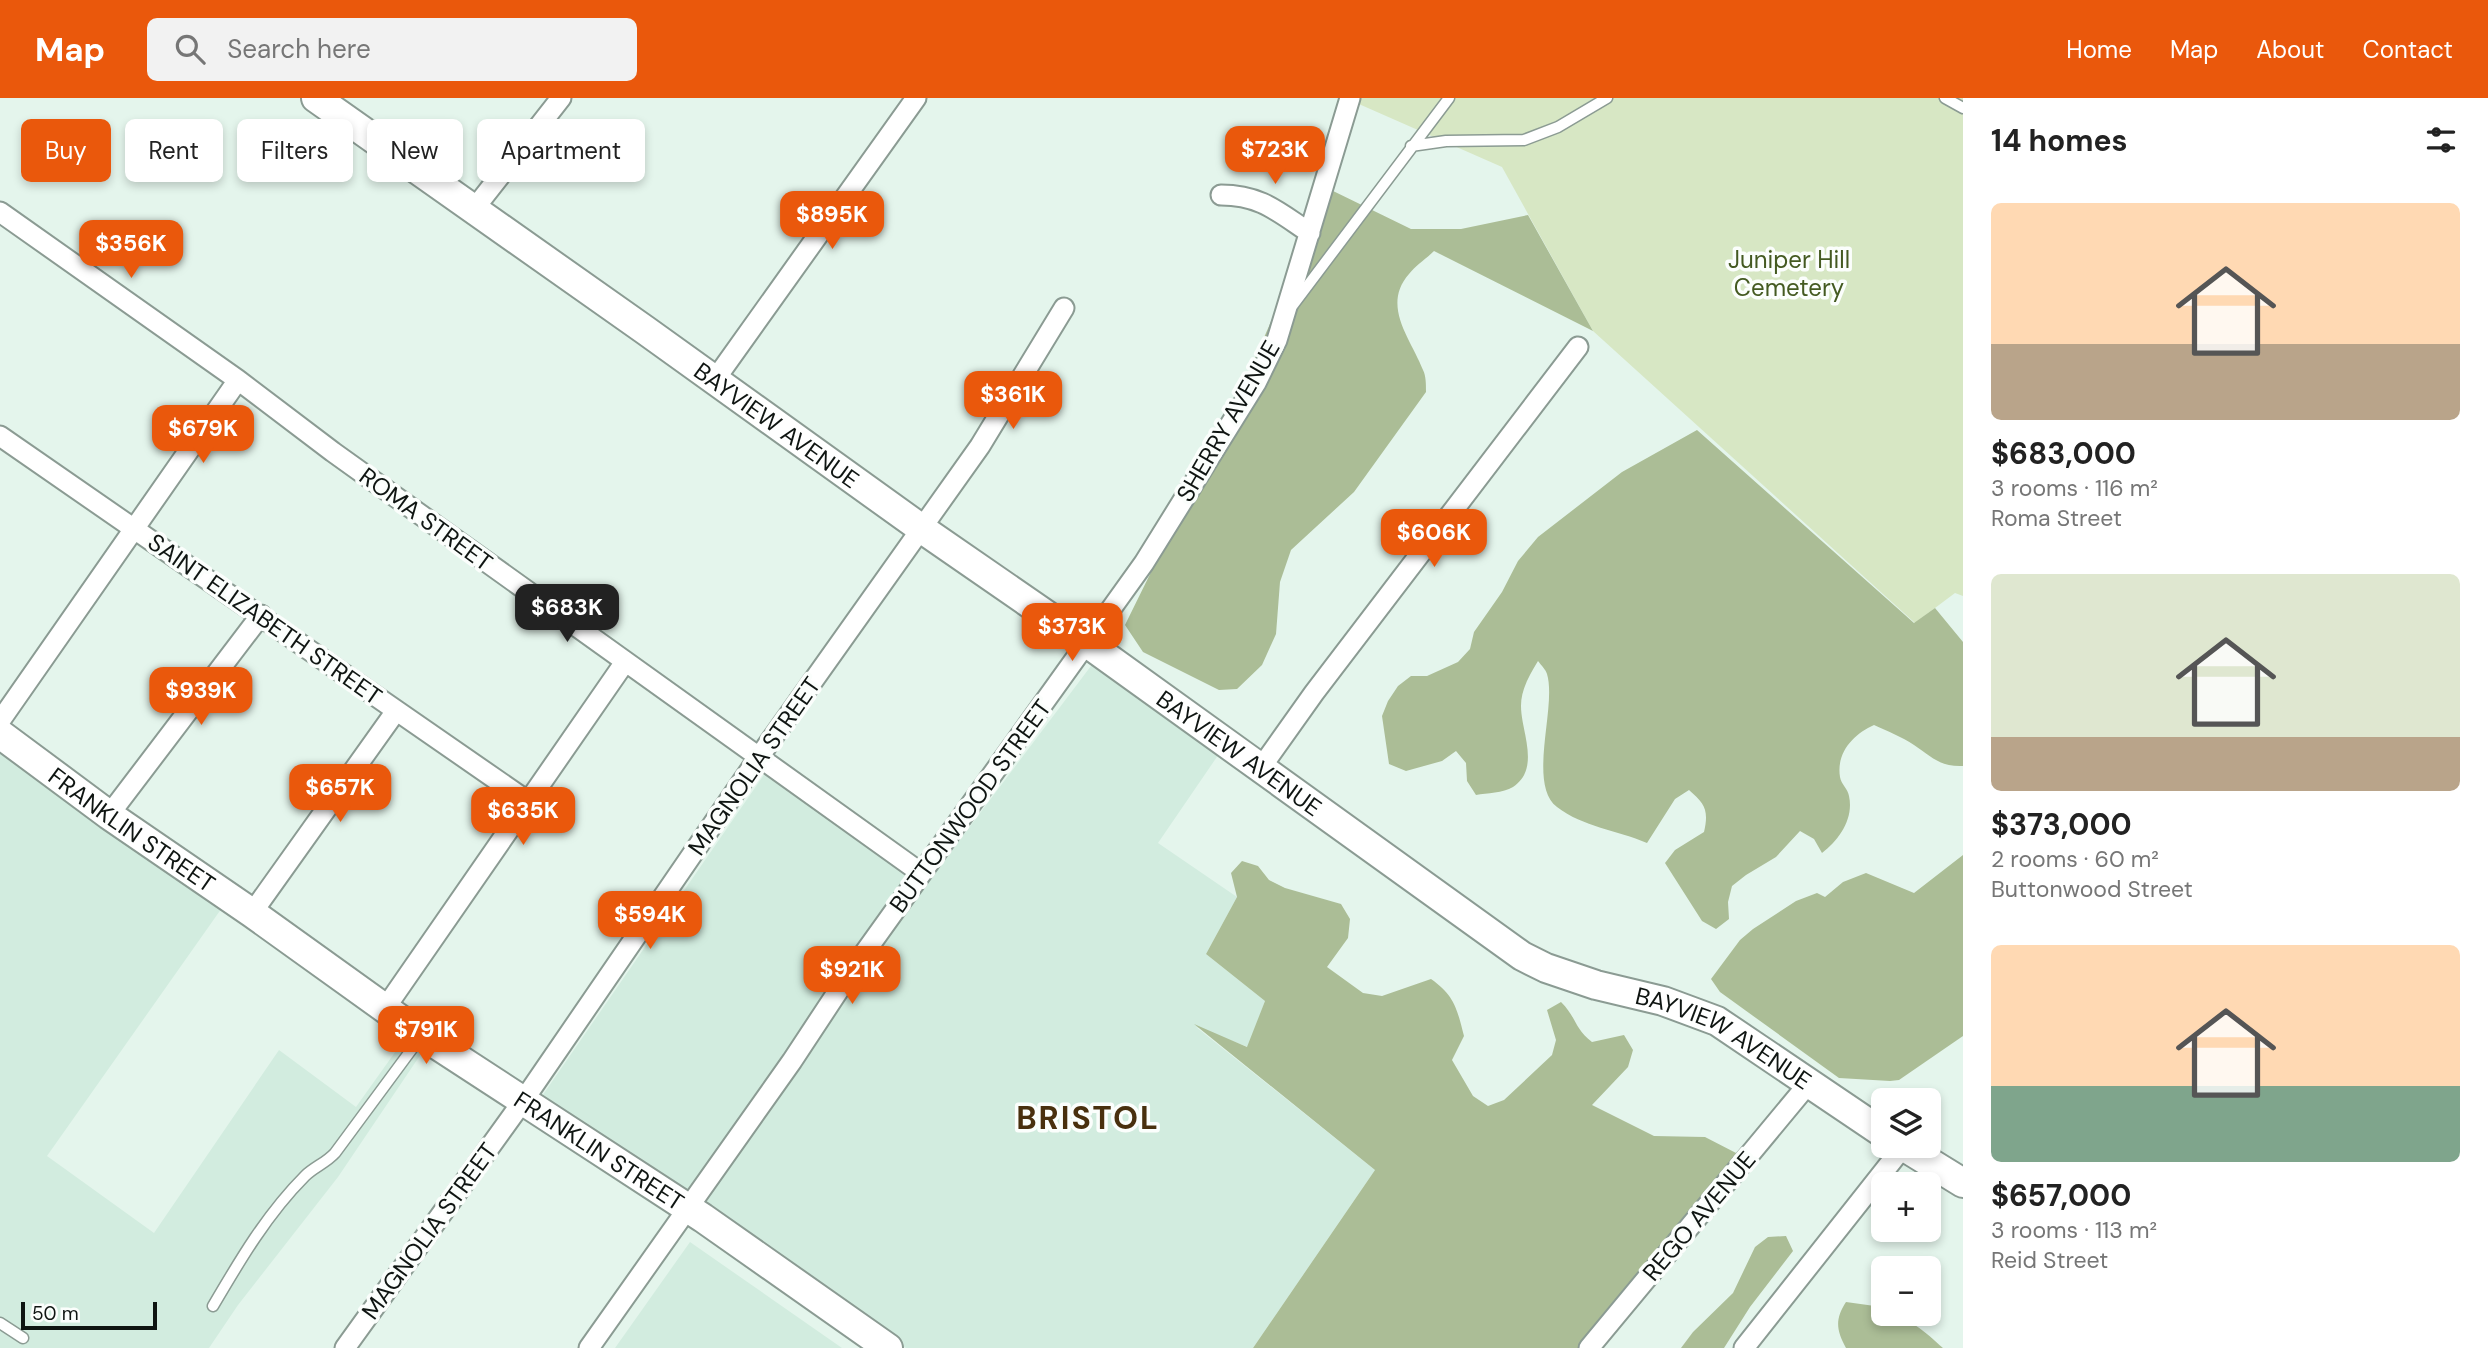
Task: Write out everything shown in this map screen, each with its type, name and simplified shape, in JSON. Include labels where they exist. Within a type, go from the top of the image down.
[{"type":"main road","name":"BAYVIEW AVENUE","points":[[316,98],[922,529],[1087,643],[1522,956],[1546,968],[1596,985],[1663,1001],[1717,1021],[1871,1125]]},
{"type":"main road","name":"FRANKLIN STREET","points":[[0,734],[109,815],[386,1007],[422,1035],[688,1209],[888,1348]]},
{"type":"main road","points":[[1922,1158],[1963,1183]]},
{"type":"street","points":[[474,209],[561,98]]},
{"type":"street","points":[[714,381],[916,98]]},
{"type":"street","name":"SHERRY AVENUE","points":[[1087,643],[1144,563],[1256,383],[1273,351],[1350,98]]},
{"type":"street","points":[[1222,195],[1242,195],[1259,199],[1310,233]]},
{"type":"street","name":"ROMA STREET","points":[[0,212],[238,380],[333,452],[921,873]]},
{"type":"street","name":"MAGNOLIA STREET","points":[[345,1348],[523,1101],[759,757],[980,446],[1064,308]]},
{"type":"street","points":[[1260,769],[1314,693],[1578,347]]},
{"type":"street","points":[[0,721],[238,380]]},
{"type":"street","name":"SAINT ELIZABETH STREET","points":[[0,436],[530,803]]},
{"type":"street","points":[[109,815],[261,615]]},
{"type":"street","name":"BUTTONWOOD STREET","points":[[589,1348],[792,1061],[850,973],[1087,643]]},
{"type":"street","points":[[386,1007],[530,803],[625,662]]},
{"type":"street","points":[[252,913],[396,711]]},
{"type":"street","name":"REGO AVENUE","points":[[1589,1348],[1809,1083]]},
{"type":"street","points":[[1744,1348],[1894,1158]]},
{"type":"lane","points":[[1284,316],[1449,98]]},
{"type":"lane","points":[[1411,146],[1446,141],[1524,141],[1558,127],[1606,98]]},
{"type":"lane","points":[[1945,98],[1963,108]]},
{"type":"lane","points":[[213,1306],[247,1246],[306,1174],[326,1164],[422,1035]]},
{"type":"lane","points":[[0,1323],[23,1338]]},
{"type":"shaded area","points":[[1097,658],[1223,748],[1158,843],[1237,897],[1206,954],[1265,1001],[1248,1047],[1196,1027],[1375,1170],[1253,1348],[906,1348],[540,1099],[768,769],[931,878]]},
{"type":"shaded area","points":[[0,746],[224,905],[47,1156],[154,1233],[279,1050],[356,1107],[408,1034],[425,1048],[338,1177],[238,1305],[209,1348],[0,1348]]},
{"type":"shaded area","points":[[690,1242],[842,1348],[615,1348]]},
{"type":"green space","name":"Juniper Hill Cemetery","points":[[1353,98],[1963,98],[1963,596],[1955,593],[1915,623],[1593,331],[1502,167],[1352,101]]},
{"type":"green space","points":[[1329,189],[1411,229],[1461,229],[1528,215],[1593,331],[1434,251],[1415,268],[1401,286],[1398,310],[1424,372],[1426,392],[1354,492],[1291,550],[1280,582],[1276,634],[1262,665],[1237,689],[1219,690],[1143,652],[1125,625],[1245,381]]},
{"type":"green space","points":[[1697,430],[1914,623],[1935,608],[1963,642],[1963,766],[1941,763],[1905,739],[1874,725],[1867,729],[1853,739],[1841,760],[1840,777],[1848,793],[1850,805],[1844,828],[1834,842],[1822,853],[1814,839],[1800,831],[1776,857],[1732,886],[1728,902],[1729,919],[1716,929],[1702,921],[1665,863],[1675,850],[1704,832],[1704,808],[1689,790],[1675,799],[1647,843],[1567,814],[1548,796],[1543,764],[1549,688],[1546,672],[1538,661],[1526,682],[1521,700],[1528,760],[1526,770],[1521,779],[1509,789],[1476,795],[1467,781],[1466,763],[1456,751],[1442,761],[1406,771],[1389,764],[1382,716],[1398,686],[1411,676],[1427,676],[1458,662],[1470,649],[1474,632],[1502,592],[1518,561],[1538,537],[1622,472]]},
{"type":"green space","points":[[1963,855],[1963,1036],[1899,1080],[1839,1078],[1720,992],[1711,979],[1740,940],[1796,901],[1817,893],[1825,897],[1843,882],[1866,873],[1914,893]]},
{"type":"green space","points":[[1242,861],[1258,866],[1269,880],[1285,888],[1341,904],[1350,919],[1348,938],[1327,967],[1363,993],[1382,996],[1431,979],[1445,991],[1457,1011],[1464,1036],[1452,1060],[1473,1096],[1488,1106],[1504,1100],[1552,1055],[1556,1040],[1547,1010],[1561,1002],[1592,1042],[1624,1035],[1633,1050],[1628,1067],[1592,1105],[1654,1136],[1705,1137],[1738,1154],[1702,1196],[1629,1315],[1602,1348],[1253,1348],[1375,1170],[1194,1024],[1247,1047],[1265,1001],[1206,954],[1237,897],[1231,873]]},
{"type":"green space","points":[[1786,1236],[1793,1251],[1750,1307],[1724,1348],[1681,1348],[1693,1332],[1733,1293],[1755,1247],[1768,1237]]},
{"type":"green space","points":[[1846,1302],[1871,1305],[1871,1326],[1916,1326],[1943,1348],[1846,1348],[1838,1325]]},
{"type":"district","name":"BRISTOL","points":[[1088,1118]]}]
